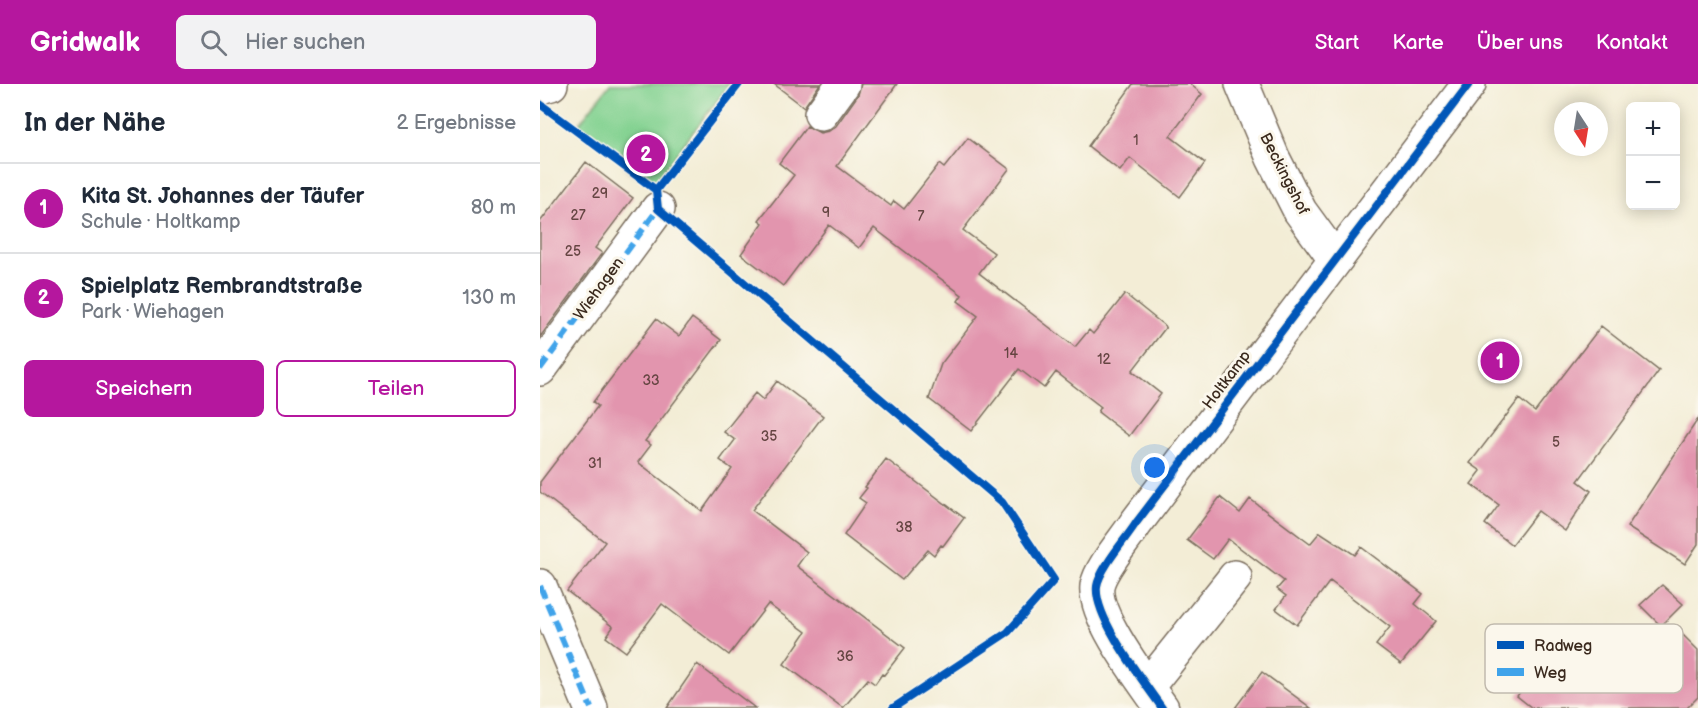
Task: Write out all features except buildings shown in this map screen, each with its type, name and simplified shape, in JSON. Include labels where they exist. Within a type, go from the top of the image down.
[{"type":"street","points":[[540,87],[550,84]]},
{"type":"street","points":[[821,114],[843,84]]},
{"type":"street","name":"Beckingshof","points":[[1242,84],[1273,158],[1300,212],[1335,259]]},
{"type":"street","name":"Holtkamp","points":[[1155,698],[1111,632],[1102,612],[1097,586],[1102,575],[1136,523],[1469,84]]},
{"type":"street","name":"Wiehagen","points":[[540,369],[658,209]]},
{"type":"street","points":[[1155,698],[1235,578]]},
{"type":"street","points":[[540,586],[591,708]]},
{"type":"green space","points":[[610,84],[730,84],[654,183],[578,125]]},
{"type":"marked path","points":[[540,369],[658,209]]},
{"type":"marked path","points":[[540,586],[591,708]]},
{"type":"cycle path","points":[[656,190],[739,84]]},
{"type":"cycle path","points":[[1162,708],[1132,666],[1111,631],[1098,599],[1099,579],[1136,523],[1469,84]]},
{"type":"cycle path","points":[[540,104],[656,190],[658,209],[1002,502],[1054,580],[1008,632],[893,708]]},
{"type":"place","name":"Spielplatz Rembrandtstraße","points":[[646,154]]},
{"type":"place","name":"Kita St. Johannes der Täufer","points":[[1500,361]]}]
